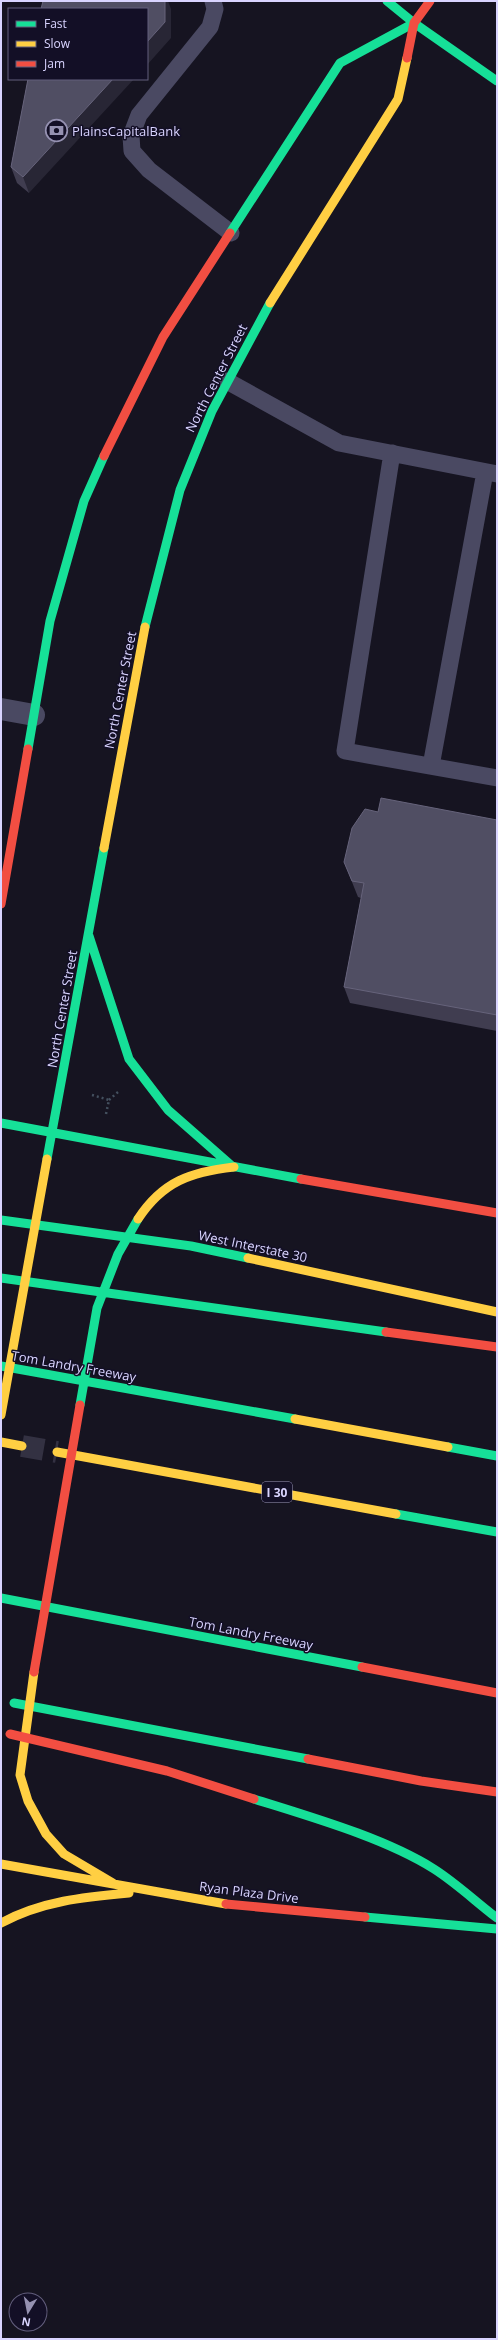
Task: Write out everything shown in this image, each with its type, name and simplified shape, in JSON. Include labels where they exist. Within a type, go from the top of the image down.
[{"type":"main road","points":[[387,1],[414,23],[497,81]]},
{"type":"main road","name":"North Center Street","points":[[1,1415],[140,649],[160,562],[180,490],[212,411],[275,294],[398,99],[414,23],[430,1]]},
{"type":"main road","name":"North Center Street","points":[[1,904],[50,621],[84,501],[118,425],[163,337],[340,63],[414,23]]},
{"type":"main road","points":[[88,934],[129,1059],[168,1110],[234,1167]]},
{"type":"main road","points":[[1,1123],[234,1167],[497,1213]]},
{"type":"main road","points":[[113,1883],[64,1854],[46,1834],[28,1801],[20,1775],[34,1669],[97,1308],[114,1262],[147,1204],[162,1190],[181,1178],[202,1171],[234,1167]]},
{"type":"main road","name":"West Interstate 30","points":[[1,1220],[191,1246],[497,1312]]},
{"type":"main road","points":[[1,1278],[497,1347]]},
{"type":"main road","name":"Tom Landry Freeway","points":[[1,1366],[497,1456]]},
{"type":"main road","points":[[1,1442],[22,1446]]},
{"type":"main road","name":"I 30","points":[[57,1452],[497,1532]]},
{"type":"main road","name":"Tom Landry Freeway","points":[[1,1598],[497,1693]]},
{"type":"main road","points":[[14,1703],[421,1781],[497,1792]]},
{"type":"main road","points":[[10,1734],[167,1771],[323,1821],[389,1847],[434,1869],[497,1918]]},
{"type":"main road","name":"Ryan Plaza Drive","points":[[1,1864],[113,1883],[217,1903],[497,1929]]},
{"type":"main road","points":[[1,1923],[15,1914],[49,1902],[150,1890]]},
{"type":"street","points":[[1,709],[34,715]]},
{"type":"lane","points":[[213,1],[215,9],[210,27],[139,115],[131,136],[132,151],[149,170],[231,233]]},
{"type":"lane","points":[[227,381],[339,443],[491,473],[431,766]]},
{"type":"lane","points":[[392,453],[345,751],[497,778]]},
{"type":"path","points":[[92,1096],[109,1100],[106,1115]]},
{"type":"building","points":[[43,1],[165,1],[165,22],[148,41],[148,8],[41,8]]},
{"type":"building","name":"PlainsCapitalBank","points":[[28,80],[112,80],[23,177],[11,167]]},
{"type":"building","points":[[381,798],[497,820],[497,1015],[344,987],[364,883],[352,881],[344,862],[352,828],[365,809],[378,812]]},
{"type":"tunnel","points":[[22,1446],[57,1452]]},
{"type":"traffic: fast","points":[[387,1],[414,23],[497,81]]},
{"type":"traffic: fast","points":[[230,233],[340,63],[414,23]]},
{"type":"traffic: fast","points":[[145,627],[180,490],[212,411],[270,303]]},
{"type":"traffic: fast","points":[[28,749],[50,621],[84,501],[104,456]]},
{"type":"traffic: fast","points":[[47,1159],[104,848]]},
{"type":"traffic: fast","points":[[89,936],[129,1059],[168,1110],[233,1167]]},
{"type":"traffic: fast","points":[[1,1123],[301,1179]]},
{"type":"traffic: fast","points":[[80,1405],[97,1308],[118,1254],[138,1219]]},
{"type":"traffic: fast","points":[[1,1220],[191,1246],[248,1258]]},
{"type":"traffic: fast","points":[[1,1278],[386,1332]]},
{"type":"traffic: fast","points":[[1,1366],[295,1419]]},
{"type":"traffic: fast","points":[[448,1447],[497,1456]]},
{"type":"traffic: fast","points":[[396,1514],[497,1532]]},
{"type":"traffic: fast","points":[[1,1598],[362,1667]]},
{"type":"traffic: fast","points":[[14,1703],[308,1759]]},
{"type":"traffic: fast","points":[[254,1799],[347,1829],[415,1858],[450,1880],[497,1918]]},
{"type":"traffic: fast","points":[[365,1917],[497,1929]]},
{"type":"traffic: slow","points":[[270,303],[398,99],[407,58]]},
{"type":"traffic: slow","points":[[104,848],[145,627]]},
{"type":"traffic: slow","points":[[1,1415],[47,1159]]},
{"type":"traffic: slow","points":[[138,1219],[158,1196],[168,1187],[179,1181],[204,1172],[234,1167]]},
{"type":"traffic: slow","points":[[248,1258],[497,1312]]},
{"type":"traffic: slow","points":[[295,1419],[448,1447]]},
{"type":"traffic: slow","points":[[1,1442],[22,1446]]},
{"type":"traffic: slow","points":[[57,1452],[396,1514]]},
{"type":"traffic: slow","points":[[34,1672],[20,1775],[28,1801],[46,1834],[64,1854],[113,1883]]},
{"type":"traffic: slow","points":[[1,1864],[226,1904]]},
{"type":"traffic: slow","points":[[1,1923],[32,1910],[64,1901],[129,1893]]},
{"type":"traffic: jam","points":[[407,58],[414,23],[430,1]]},
{"type":"traffic: jam","points":[[104,456],[163,337],[230,233]]},
{"type":"traffic: jam","points":[[1,904],[28,749]]},
{"type":"traffic: jam","points":[[301,1179],[497,1213]]},
{"type":"traffic: jam","points":[[386,1332],[497,1347]]},
{"type":"traffic: jam","points":[[34,1672],[80,1405]]},
{"type":"traffic: jam","points":[[362,1667],[497,1693]]},
{"type":"traffic: jam","points":[[10,1734],[167,1771],[254,1799]]},
{"type":"traffic: jam","points":[[308,1759],[421,1781],[497,1792]]},
{"type":"traffic: jam","points":[[226,1904],[365,1917]]},
{"type":"place","name":"PlainsCapitalBank","points":[[57,131]]}]
